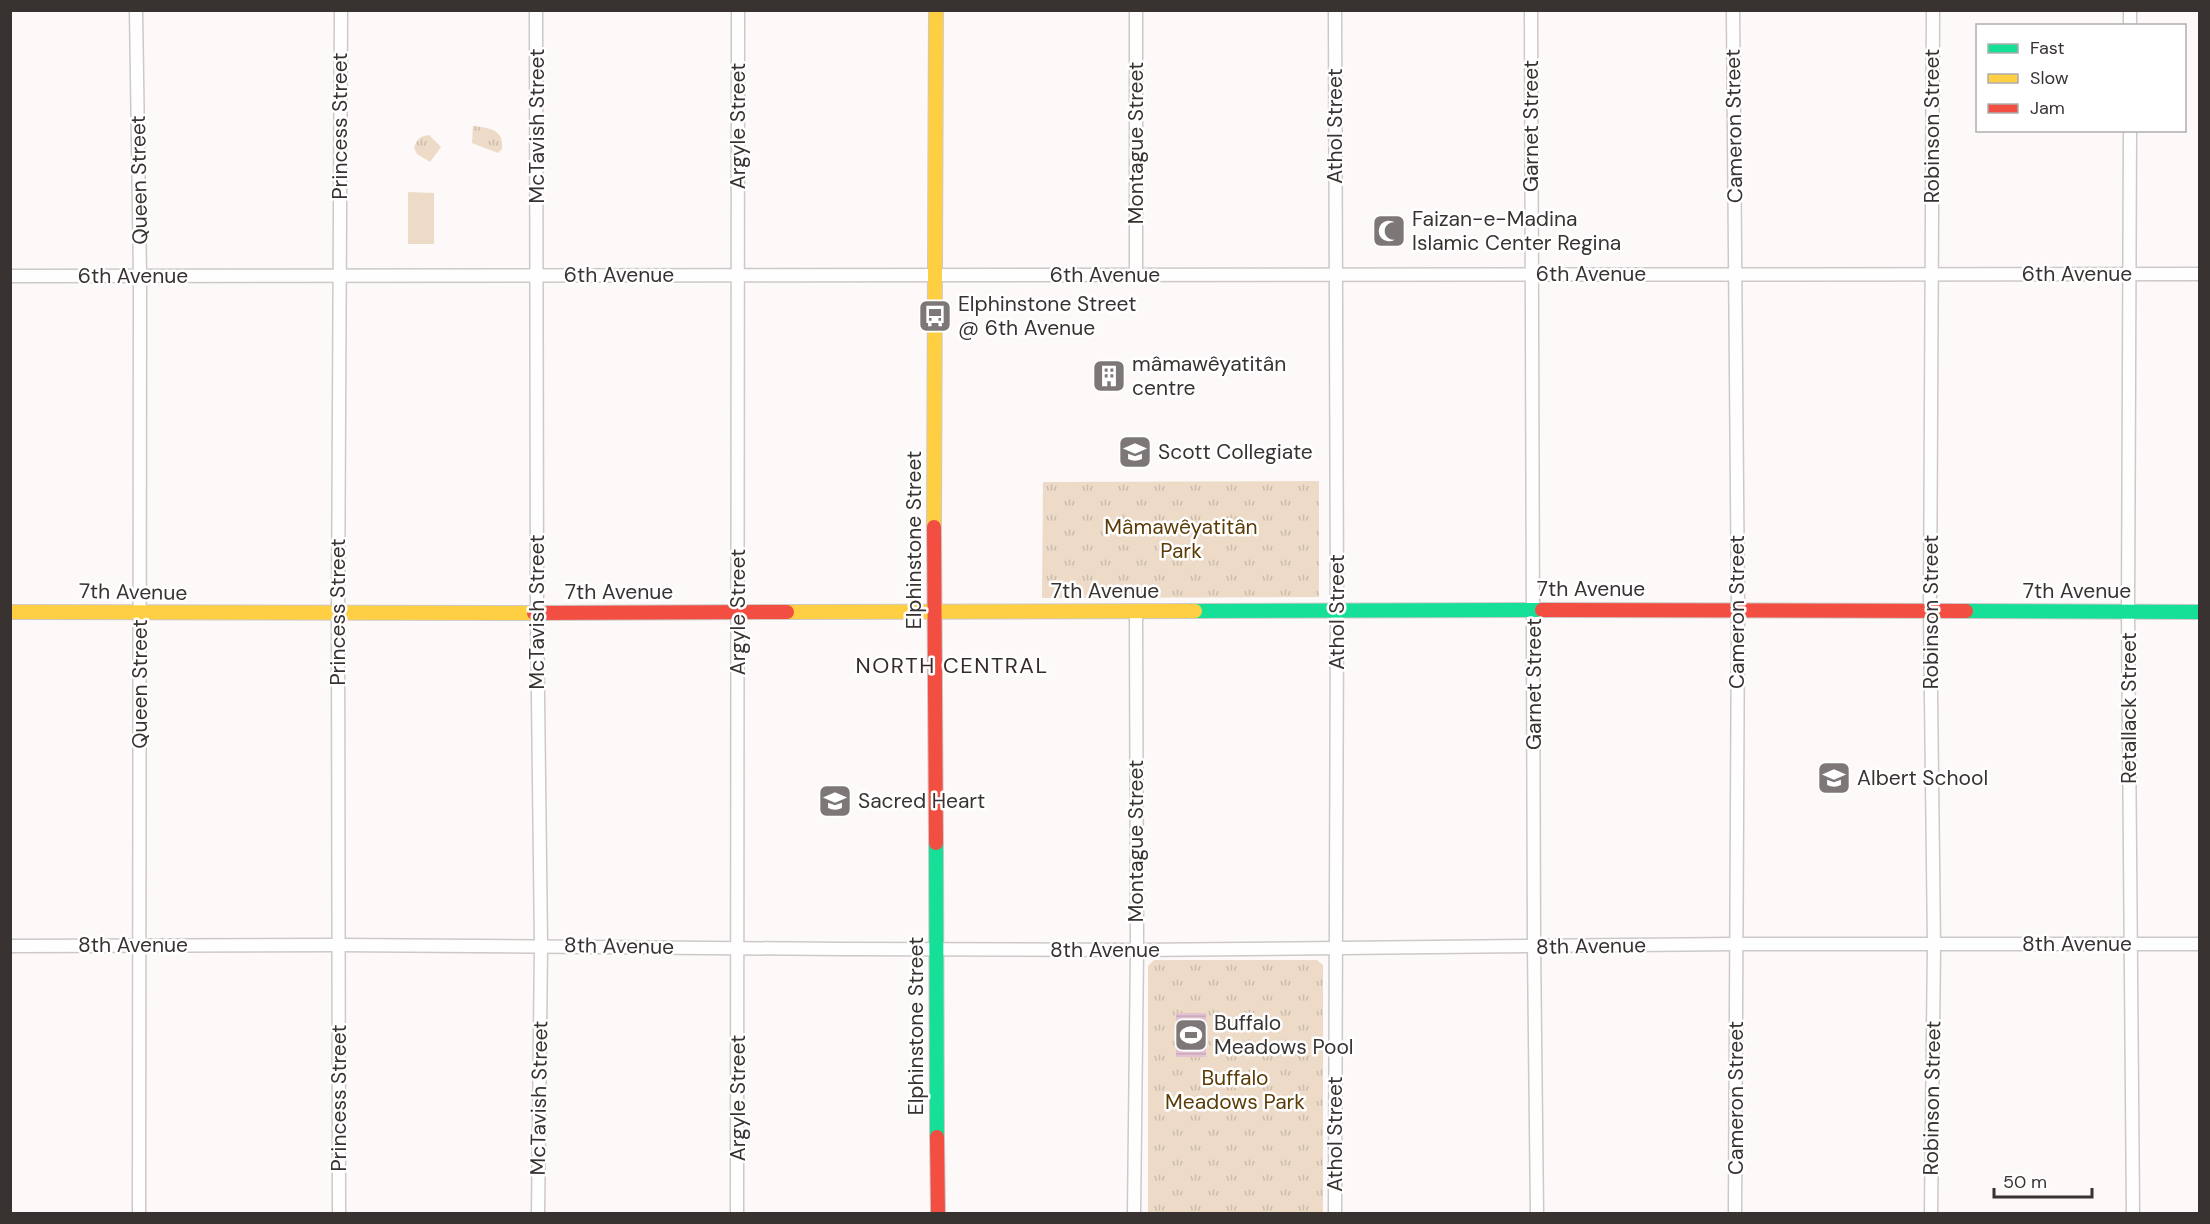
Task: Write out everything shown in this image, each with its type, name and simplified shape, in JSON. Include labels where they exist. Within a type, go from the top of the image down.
[{"type":"street","name":"Queen Street","points":[[136,10],[140,276],[139,1214]]},
{"type":"street","name":"Princess Street","points":[[339,1214],[340,10]]},
{"type":"street","name":"McTavish Street","points":[[537,10],[537,614],[540,945],[538,1214]]},
{"type":"street","name":"Argyle Street","points":[[737,1214],[738,10]]},
{"type":"street","name":"Elphinstone Street","points":[[936,10],[937,275],[934,613],[938,1214]]},
{"type":"street","name":"Montague Street","points":[[1136,10],[1136,275]]},
{"type":"street","name":"Athol Street","points":[[1335,10],[1337,611],[1335,1214]]},
{"type":"street","name":"Garnet Street","points":[[1532,10],[1531,274],[1537,1214]]},
{"type":"street","name":"Cameron Street","points":[[1733,10],[1738,611],[1735,1214]]},
{"type":"street","name":"Robinson Street","points":[[1931,1214],[1934,945],[1930,612],[1932,10]]},
{"type":"street","name":"Retallack Street","points":[[2130,132],[2128,612],[2133,1214]]},
{"type":"street","name":"6th Avenue","points":[[10,276],[2199,273]]},
{"type":"street","name":"7th Avenue","points":[[10,612],[537,614],[1533,610],[2199,612]]},
{"type":"street","name":"Montague Street","points":[[1134,1214],[1137,950],[1136,612]]},
{"type":"street","name":"8th Avenue","points":[[10,946],[540,945],[1137,950],[1736,944],[2199,944]]},
{"type":"green space","points":[[473,126],[498,133],[501,137],[502,149],[498,153],[472,143]]},
{"type":"green space","points":[[429,135],[441,147],[430,162],[417,154],[414,148],[419,138]]},
{"type":"green space","points":[[408,192],[434,193],[434,244],[408,244]]},
{"type":"green space","name":"Mâmawêyatitân Park","points":[[1319,481],[1319,597],[1042,598],[1043,482]]},
{"type":"green space","name":"Buffalo Meadows Park","points":[[1154,960],[1317,960],[1323,965],[1323,1213],[1148,1214],[1148,966]]},
{"type":"shaded area","name":"Buffalo Meadows Pool","points":[[1176,1013],[1206,1013],[1206,1057],[1176,1057]]},
{"type":"traffic: fast","points":[[1195,611],[1542,610]]},
{"type":"traffic: fast","points":[[1966,611],[2200,612]]},
{"type":"traffic: fast","points":[[936,843],[937,1137]]},
{"type":"traffic: slow","points":[[934,527],[936,10]]},
{"type":"traffic: slow","points":[[787,612],[1195,611]]},
{"type":"traffic: slow","points":[[10,612],[534,613]]},
{"type":"traffic: jam","points":[[934,527],[936,843]]},
{"type":"traffic: jam","points":[[1542,610],[1966,611]]},
{"type":"traffic: jam","points":[[534,613],[787,612]]},
{"type":"traffic: jam","points":[[937,1137],[938,1214]]},
{"type":"place","name":"Faizan-e-Madina Islamic Center Regina","points":[[1389,231]]},
{"type":"place","name":"Elphinstone Street @ 6th Avenue","points":[[935,316]]},
{"type":"place","name":"mâmawêyatitân centre","points":[[1109,376]]},
{"type":"place","name":"Scott Collegiate","points":[[1135,452]]},
{"type":"place","name":"Albert School","points":[[1834,778]]},
{"type":"place","name":"Sacred Heart","points":[[835,801]]},
{"type":"place","name":"Buffalo Meadows Pool","points":[[1191,1035]]},
{"type":"district","name":"NORTH CENTRAL","points":[[952,665]]}]
